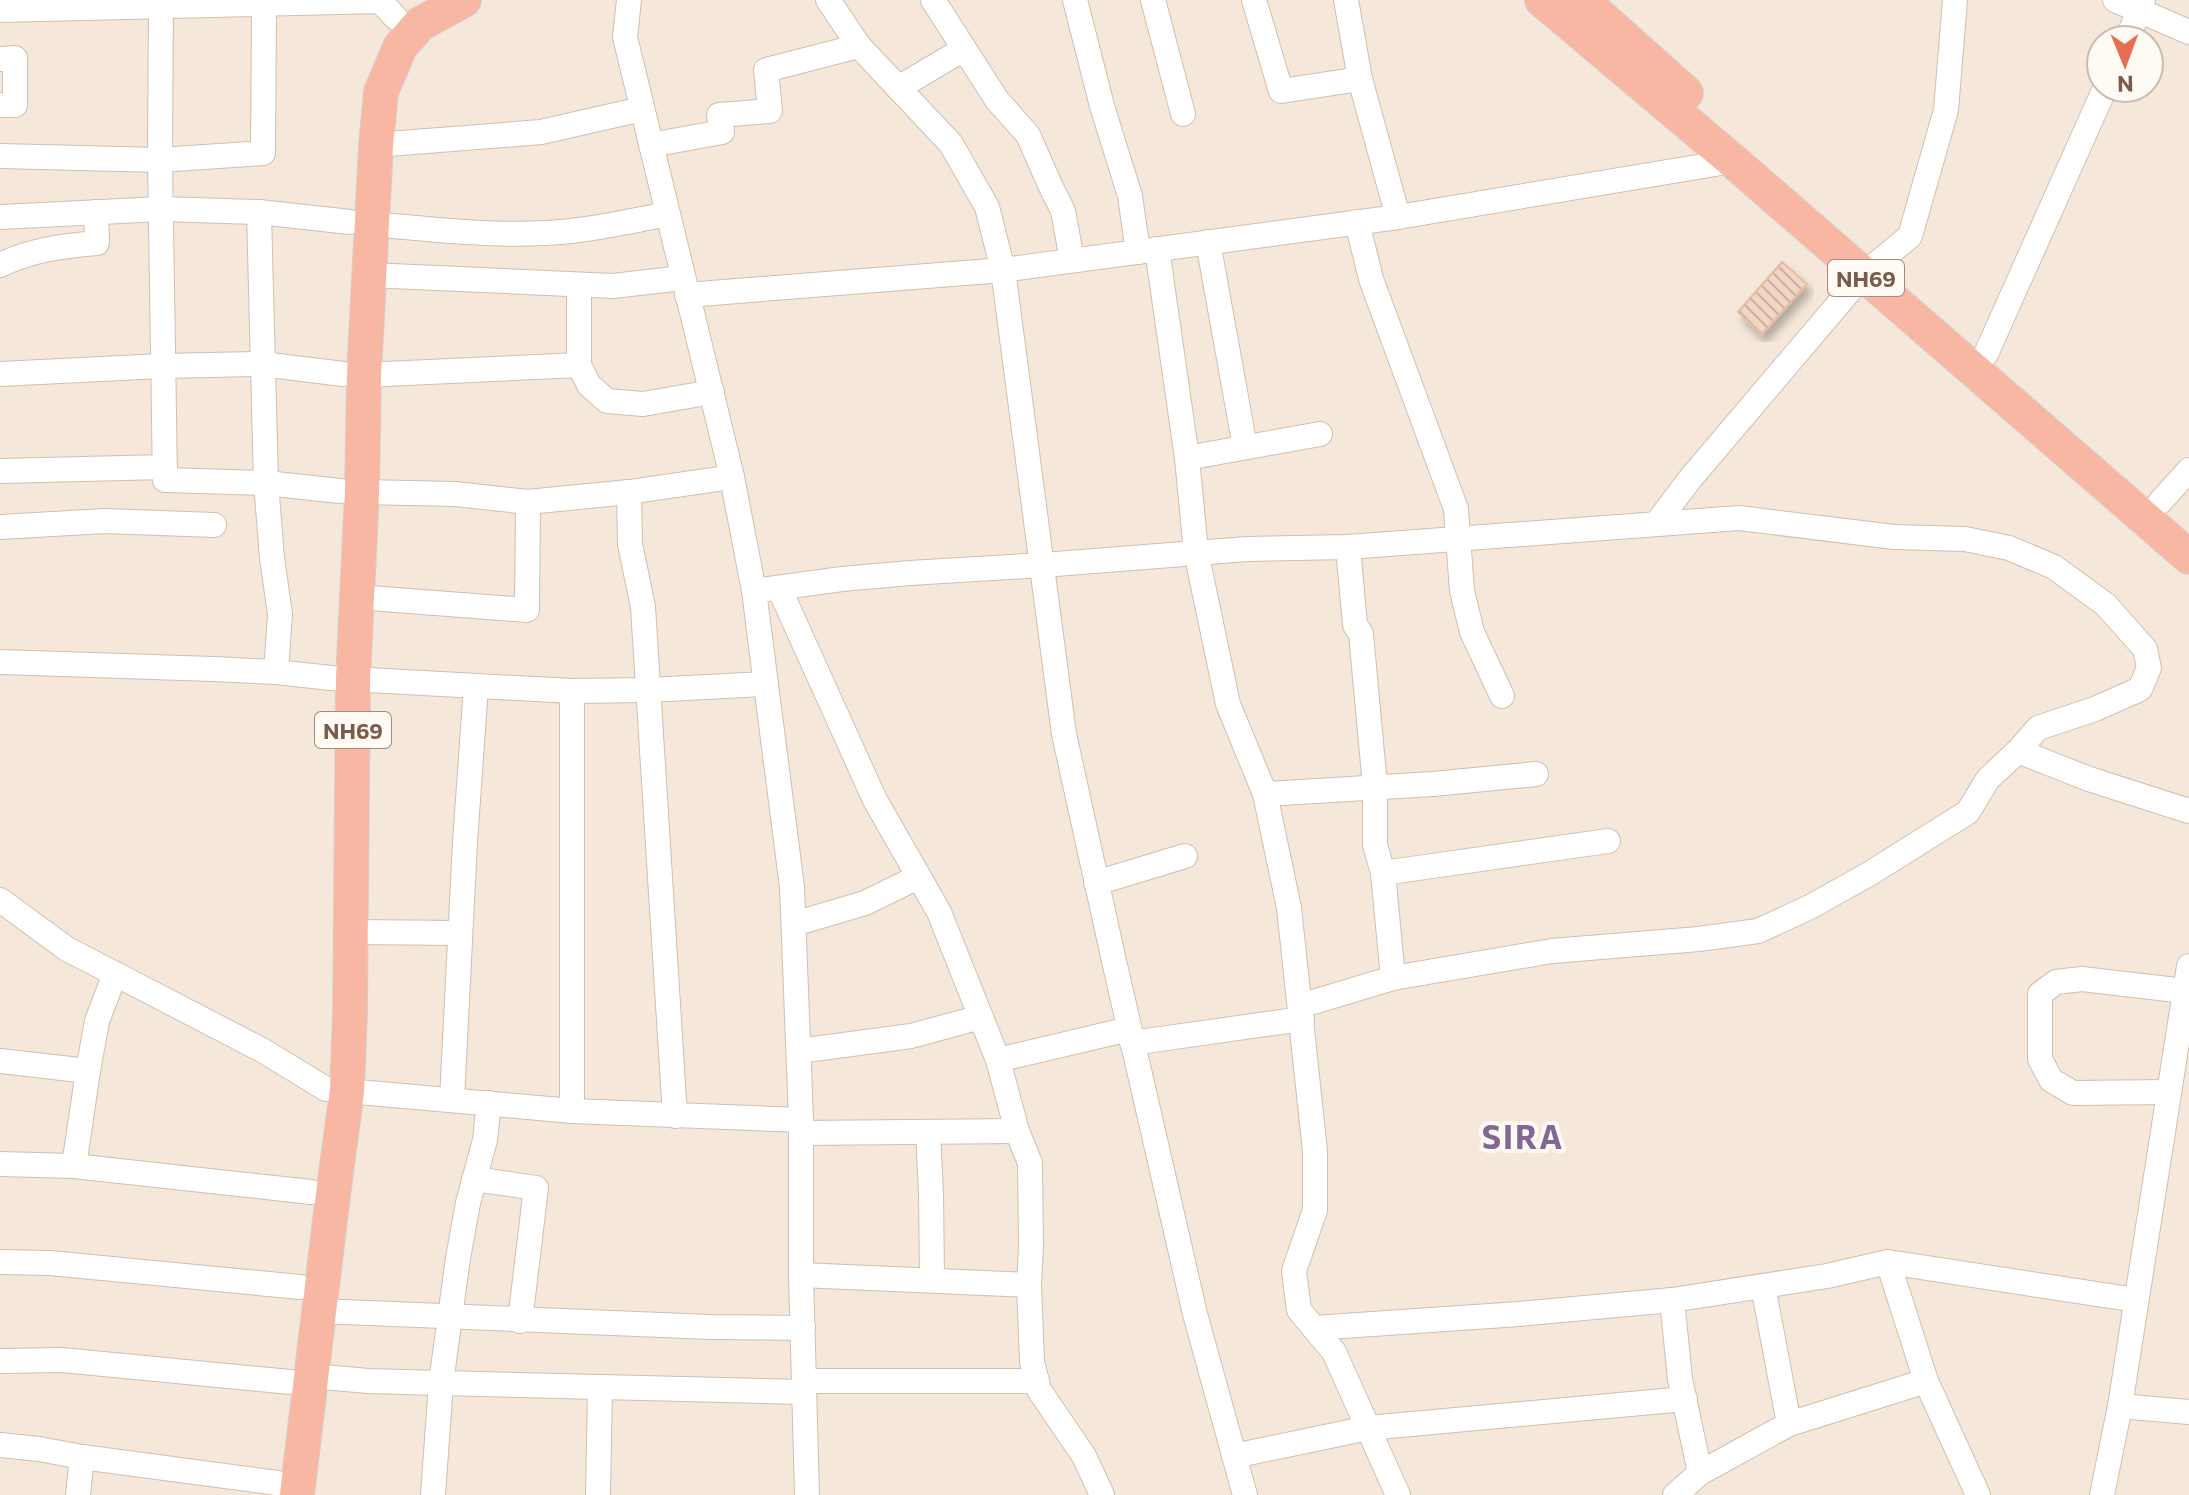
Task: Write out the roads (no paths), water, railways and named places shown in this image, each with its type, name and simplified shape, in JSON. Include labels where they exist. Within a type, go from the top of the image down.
[{"type":"highway","name":"NH69","points":[[309,1299],[311,1192],[336,1090],[329,1013],[361,223],[376,145],[381,92],[400,47],[420,24],[464,0]]},
{"type":"highway","name":"NH69","points":[[1542,0],[1733,161],[1986,354],[2189,529]]},
{"type":"highway","name":"NH69","points":[[1587,1],[2189,557]]},
{"type":"highway","name":"NH69","points":[[353,375],[369,275],[354,143],[360,87],[394,5]]},
{"type":"highway","name":"NH69","points":[[283,1491],[301,1379],[336,1090],[351,932],[342,678],[357,597],[351,491]]},
{"type":"street","points":[[629,0],[625,37],[732,477],[767,590],[817,675],[875,800],[939,912],[998,1060],[1017,1131],[1030,1163],[1032,1362],[1039,1390],[1084,1456],[1102,1495]]},
{"type":"street","points":[[828,0],[859,46],[951,144],[987,207],[1003,270],[1064,734],[1195,1314],[1245,1495]]},
{"type":"street","points":[[933,0],[997,100],[1028,135],[1063,211],[1072,260]]},
{"type":"street","points":[[1075,0],[1102,106],[1148,250],[1187,458],[1196,552],[1228,704],[1265,794],[1289,908],[1315,1151],[1315,1210],[1294,1271],[1299,1310],[1334,1352],[1398,1495]]},
{"type":"street","points":[[1153,0],[1183,114]]},
{"type":"street","points":[[1254,0],[1281,91],[1360,79]]},
{"type":"street","points":[[1346,0],[1360,79],[1398,217]]},
{"type":"street","points":[[1656,524],[1690,479],[1872,267],[1910,236],[1946,110],[1955,0]]},
{"type":"street","points":[[2115,0],[2141,5],[2189,32]]},
{"type":"street","points":[[0,156],[160,160],[263,153],[278,2]]},
{"type":"street","points":[[161,3],[165,480],[455,494],[528,502],[732,477]]},
{"type":"street","points":[[0,10],[161,3],[394,5]]},
{"type":"street","points":[[2133,24],[2141,5]]},
{"type":"street","points":[[651,145],[722,132],[719,115],[770,111],[766,70],[859,46]]},
{"type":"street","points":[[898,88],[964,49]]},
{"type":"street","points":[[0,59],[15,58],[15,105],[0,105]]},
{"type":"street","points":[[1986,354],[2098,104]]},
{"type":"street","points":[[376,145],[541,132],[642,109]]},
{"type":"street","points":[[369,275],[579,285],[685,286],[1003,270],[1398,217],[1733,161]]},
{"type":"street","points":[[0,217],[161,209],[259,212],[446,231],[542,233],[582,230],[667,214]]},
{"type":"street","points":[[0,265],[19,256],[54,247],[97,243],[96,212]]},
{"type":"street","points":[[259,212],[266,483],[280,614],[276,672]]},
{"type":"street","points":[[1357,222],[1371,279],[1456,509],[1462,591],[1472,632],[1502,696]]},
{"type":"street","points":[[1208,242],[1245,447]]},
{"type":"street","points":[[579,285],[579,365],[589,385],[607,401],[643,404],[712,392]]},
{"type":"street","points":[[0,374],[262,364],[353,375],[579,365]]},
{"type":"street","points":[[1187,458],[1320,434]]},
{"type":"street","points":[[0,471],[165,467]]},
{"type":"street","points":[[2160,502],[2189,470]]},
{"type":"street","points":[[629,492],[630,544],[643,607],[675,1116]]},
{"type":"street","points":[[357,597],[527,610],[528,502]]},
{"type":"street","points":[[767,590],[870,576],[1196,552],[1348,547],[1739,518],[1894,537],[1965,539],[2009,548],[2054,567],[2106,605],[2145,649],[2149,668],[2140,689],[2095,709],[2038,728],[1988,779],[1968,812],[1833,894],[1758,931],[1552,951],[1393,978],[1301,1013],[1131,1036],[998,1060]]},
{"type":"street","points":[[0,527],[105,521],[214,525]]},
{"type":"street","points":[[1348,547],[1355,625],[1361,634],[1375,786],[1375,845],[1383,873],[1393,978]]},
{"type":"street","points":[[767,590],[766,684],[794,924],[801,1126],[801,1275],[807,1495]]},
{"type":"street","points":[[0,662],[276,672],[572,691],[766,684]]},
{"type":"street","points":[[452,1099],[476,686]]},
{"type":"street","points":[[572,691],[572,1111]]},
{"type":"street","points":[[2018,751],[2089,779],[2189,811]]},
{"type":"street","points":[[1265,794],[1536,774]]},
{"type":"street","points":[[1383,873],[1608,841]]},
{"type":"street","points":[[1096,883],[1185,856]]},
{"type":"street","points":[[794,924],[865,903],[918,877]]},
{"type":"street","points":[[0,900],[67,949],[336,1090],[572,1111],[801,1126],[928,1133],[1017,1131]]},
{"type":"street","points":[[351,932],[460,933]]},
{"type":"street","points":[[74,1166],[97,1021],[115,974]]},
{"type":"street","points":[[2102,1495],[2120,1406],[2188,975],[2056,982],[2040,994],[2040,1059],[2051,1080],[2073,1093],[2169,1092]]},
{"type":"street","points":[[799,1051],[911,1036],[981,1017]]},
{"type":"street","points":[[0,1061],[88,1071]]},
{"type":"street","points":[[433,1495],[441,1383],[458,1258],[485,1140],[489,1103]]},
{"type":"street","points":[[928,1133],[932,1279]]},
{"type":"street","points":[[0,1164],[74,1166],[311,1192]]},
{"type":"street","points":[[474,1179],[536,1188],[520,1321]]},
{"type":"street","points":[[0,1262],[50,1263],[451,1316],[694,1327],[803,1328]]},
{"type":"street","points":[[1314,1328],[1672,1300],[1827,1276],[1888,1262],[2136,1300]]},
{"type":"street","points":[[1888,1262],[1926,1381],[1978,1495]]},
{"type":"street","points":[[801,1275],[1029,1285]]},
{"type":"street","points":[[1763,1286],[1789,1424]]},
{"type":"street","points":[[1672,1300],[1680,1379],[1700,1473]]},
{"type":"street","points":[[0,1361],[62,1360],[301,1379],[600,1387],[804,1387],[1037,1381]]},
{"type":"street","points":[[1675,1495],[1700,1473],[1789,1424],[1926,1381]]},
{"type":"street","points":[[598,1495],[600,1387]]},
{"type":"street","points":[[1234,1456],[1368,1428],[1685,1399]]},
{"type":"street","points":[[2120,1406],[2189,1412]]},
{"type":"street","points":[[0,1445],[283,1491]]},
{"type":"street","points":[[78,1495],[82,1457]]},
{"type":"district","name":"SIRA","points":[[1523,1136]]}]
